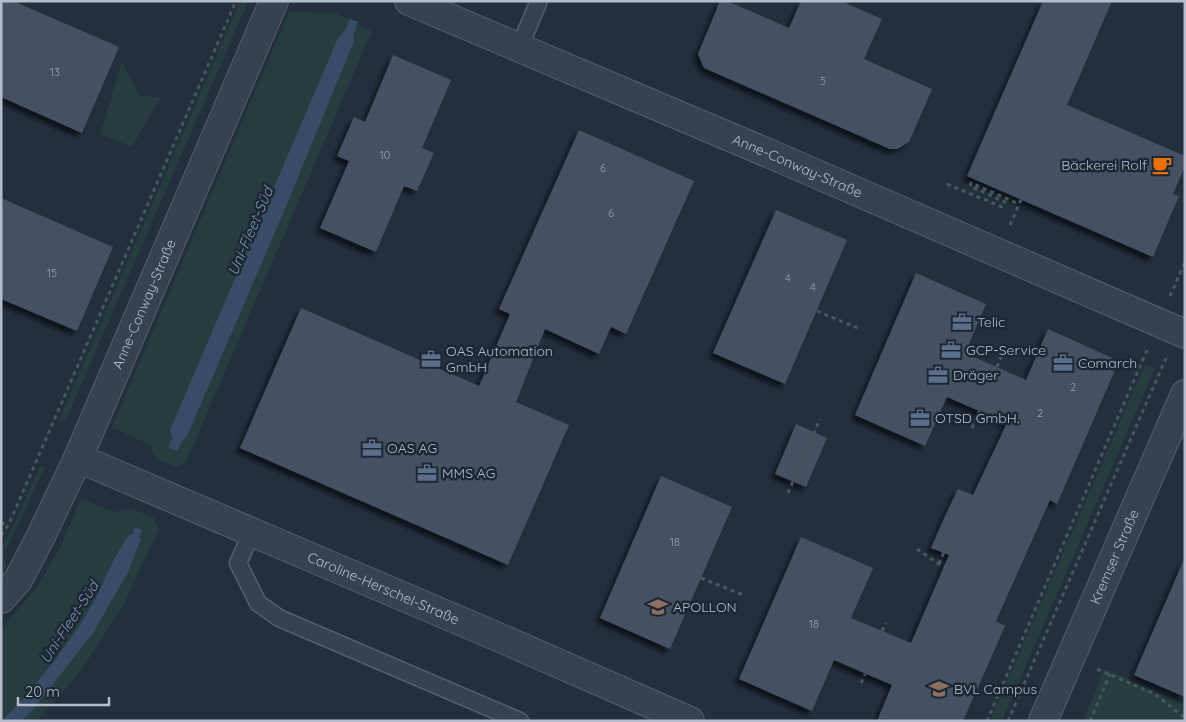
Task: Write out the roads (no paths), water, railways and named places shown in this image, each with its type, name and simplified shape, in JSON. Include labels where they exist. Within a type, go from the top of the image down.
[{"type":"street","name":"Anne-Conway-Straße","points":[[1,599],[18,580],[78,458],[274,1]]},
{"type":"street","name":"Anne-Conway-Straße","points":[[409,1],[775,156],[1174,329]]},
{"type":"street","name":"Kremser Straße","points":[[1044,721],[1070,657],[1184,400]]},
{"type":"street","name":"Caroline-Herschel-Straße","points":[[78,458],[690,721]]},
{"type":"lane","points":[[519,48],[539,1]]},
{"type":"lane","points":[[252,532],[238,563],[258,603],[279,618],[520,721]]},
{"type":"water","points":[[350,19],[358,22],[353,36],[354,41],[285,209],[187,436],[177,451],[168,447],[172,439],[170,430],[338,38],[344,32]]},
{"type":"water","points":[[135,527],[142,530],[139,538],[141,539],[128,572],[93,633],[35,707],[21,721],[2,721],[38,681],[73,635],[92,605],[119,551],[130,534],[132,535]]},
{"type":"place","name":"Bäckerei Rolf","points":[[1162,165]]},
{"type":"place","name":"Telic","points":[[962,322]]},
{"type":"place","name":"GCP-Service","points":[[951,350]]},
{"type":"place","name":"OAS Automation GmbH","points":[[431,359]]},
{"type":"place","name":"Comarch","points":[[1063,363]]},
{"type":"place","name":"Dräger","points":[[938,375]]},
{"type":"place","name":"OTSD GmbH.","points":[[920,418]]},
{"type":"place","name":"OAS AG","points":[[372,448]]},
{"type":"place","name":"MMS AG","points":[[427,473]]},
{"type":"place","name":"APOLLON","points":[[658,607]]},
{"type":"place","name":"BVL Campus","points":[[939,689]]},
{"type":"water label","name":"Uni-Fleet-Süd","points":[[250,231]]},
{"type":"water label","name":"Uni-Fleet-Süd","points":[[69,622]]}]
